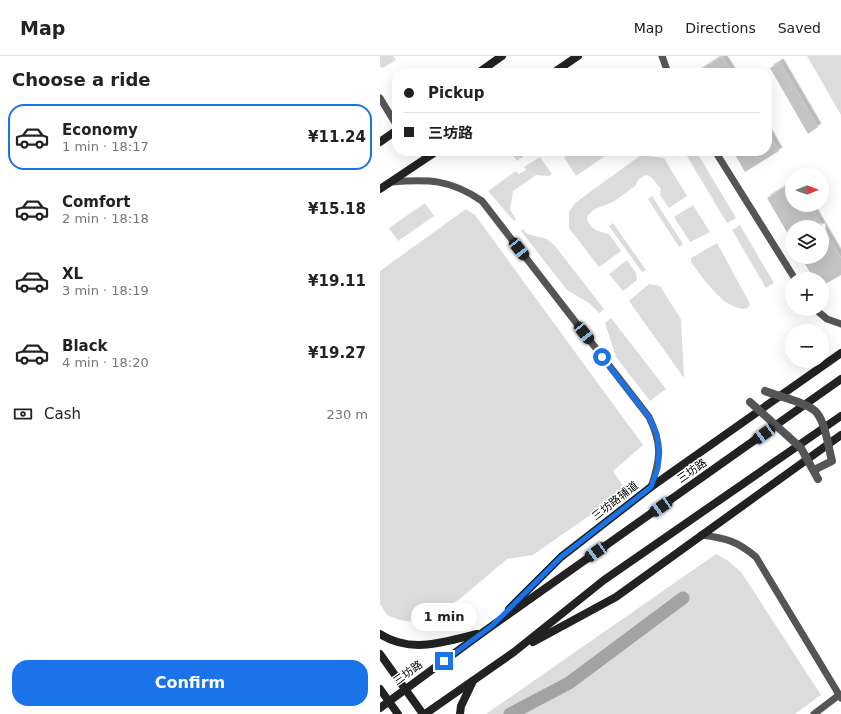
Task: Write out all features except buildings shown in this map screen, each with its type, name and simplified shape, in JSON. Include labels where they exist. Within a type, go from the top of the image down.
[{"type":"main road","points":[[485,68],[502,56]]},
{"type":"main road","points":[[560,68],[578,56]]},
{"type":"main road","points":[[380,142],[392,134]]},
{"type":"main road","points":[[380,189],[430,156]]},
{"type":"main road","name":"三坊路辅道","points":[[493,625],[561,557],[651,487],[841,353]]},
{"type":"main road","name":"三坊路","points":[[380,708],[482,632],[841,379]]},
{"type":"main road","points":[[380,654],[424,714],[514,652],[604,580],[841,416]]},
{"type":"main road","points":[[514,652],[616,597],[841,435]]},
{"type":"main road","points":[[380,634],[410,645],[427,646],[482,632]]},
{"type":"main road","points":[[460,714],[461,706],[473,680]]},
{"type":"main road","points":[[380,689],[398,714]]},
{"type":"street","points":[[765,391],[808,407],[816,412],[821,422],[832,461],[814,470]]},
{"type":"street","points":[[750,402],[801,448],[818,479]]},
{"type":"lane","points":[[662,56],[666,68]]},
{"type":"lane","points":[[380,98],[392,118]]},
{"type":"lane","points":[[718,156],[791,272]]},
{"type":"lane","points":[[391,182],[426,180],[441,182],[467,191],[482,201],[649,417],[657,434],[659,450],[658,468],[651,487]]},
{"type":"lane","points":[[823,316],[827,319],[841,324]]},
{"type":"lane","points":[[701,535],[718,537],[740,544],[756,557],[840,697],[814,714]]},
{"type":"shaded area","points":[[380,56],[393,56],[396,60],[383,68],[380,67]]},
{"type":"shaded area","points":[[807,56],[841,56],[841,115]]},
{"type":"shaded area","points":[[514,156],[524,156],[517,161]]},
{"type":"shaded area","points":[[566,156],[605,156],[576,176],[564,157]]},
{"type":"shaded area","points":[[640,156],[664,158],[687,196],[669,208],[660,195],[661,189],[651,177],[646,175],[639,179],[635,186],[613,202],[595,209],[587,216],[589,224],[597,231],[609,234],[621,251],[599,267],[569,228],[569,212],[575,203]]},
{"type":"shaded area","points":[[687,156],[699,156],[736,218],[727,223]]},
{"type":"shaded area","points":[[540,157],[552,174],[549,176],[536,175],[513,191],[510,210],[516,219],[514,221],[488,191],[516,171],[519,174],[526,170],[524,167]]},
{"type":"shaded area","points":[[652,196],[683,244],[679,247],[648,199]]},
{"type":"shaded area","points":[[425,203],[434,216],[398,241],[389,228]]},
{"type":"shaded area","points":[[693,205],[710,232],[690,242],[674,217]]},
{"type":"shaded area","points":[[466,209],[475,215],[643,445],[613,471],[626,490],[533,555],[507,559],[461,598],[431,618],[413,622],[400,620],[387,615],[380,604],[380,271]]},
{"type":"shaded area","points":[[613,223],[646,270],[642,272],[609,226]]},
{"type":"shaded area","points":[[740,225],[774,283],[766,288],[732,230]]},
{"type":"shaded area","points":[[523,229],[527,234],[547,239],[555,246],[604,309],[599,313],[589,303],[567,290],[521,231]]},
{"type":"shaded area","points":[[717,243],[750,304],[748,308],[740,308],[724,300],[708,285],[691,262],[691,258]]},
{"type":"shaded area","points":[[627,260],[636,273],[637,280],[623,291],[609,274]]},
{"type":"shaded area","points":[[649,284],[660,286],[681,319],[684,378],[629,301]]},
{"type":"shaded area","points":[[611,318],[666,389],[650,401],[616,357],[605,323]]},
{"type":"shaded area","points":[[716,554],[727,560],[741,572],[821,695],[795,714],[486,714]]},
{"type":"waterway","points":[[510,714],[569,683],[683,598]]},
{"type":"route","points":[[444,661],[493,625],[561,557],[651,487],[658,468],[659,450],[657,434],[649,417],[602,357]]}]
